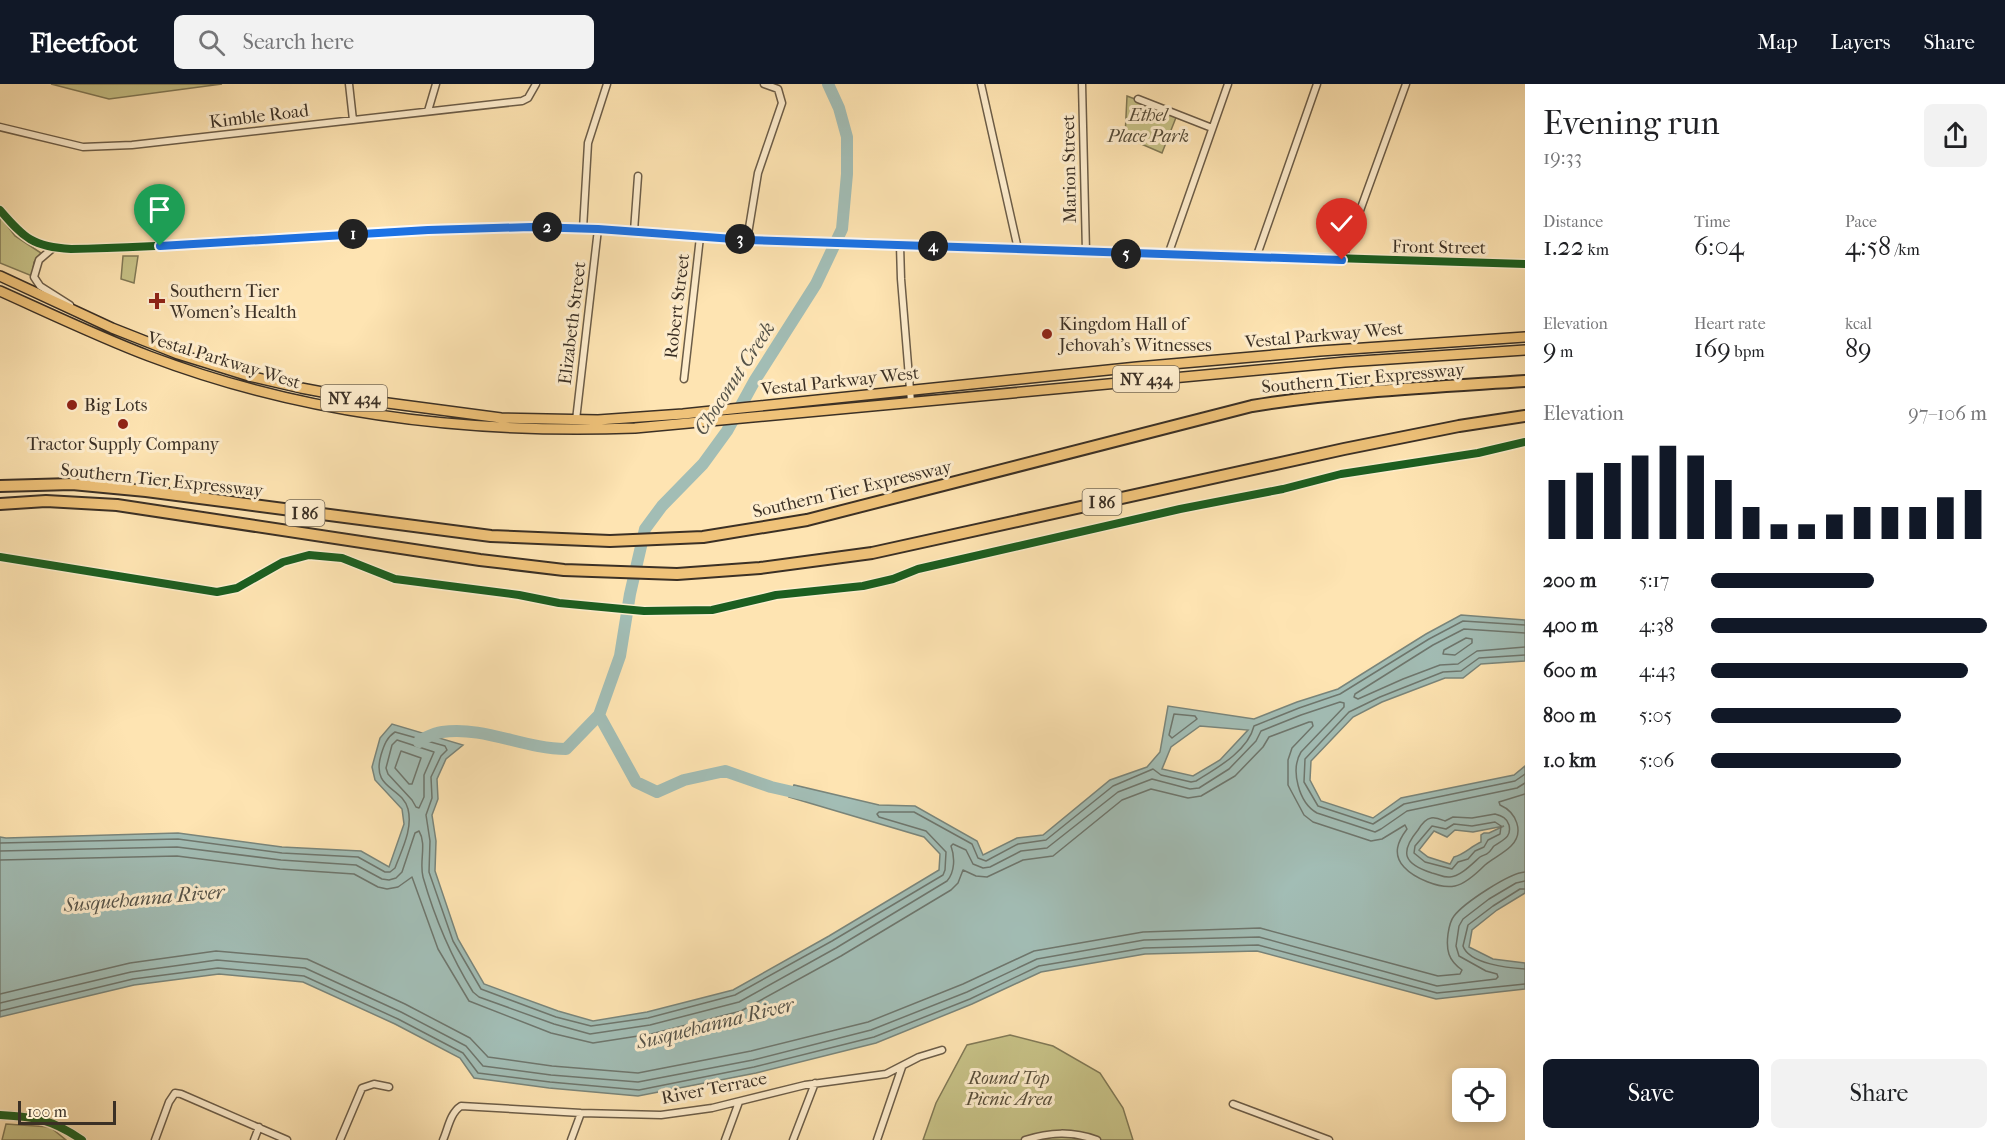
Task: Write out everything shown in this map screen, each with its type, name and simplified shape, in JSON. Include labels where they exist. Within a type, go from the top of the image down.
[{"type":"highway","name":"Southern Tier Expressway","points":[[0,486],[72,484],[146,491],[491,536],[610,541],[703,537],[807,520],[1251,406],[1303,397],[1525,381]]},
{"type":"highway","name":"Southern Tier Expressway","points":[[0,504],[45,501],[117,505],[480,560],[564,570],[677,574],[760,568],[872,552],[1344,449],[1459,426],[1525,416]]},
{"type":"main road","name":"Vestal Parkway West","points":[[0,276],[112,328],[178,354],[249,376],[365,400],[501,418],[576,420],[728,410],[910,390],[1320,351],[1525,337]]},
{"type":"main road","name":"Vestal Parkway West","points":[[0,291],[98,335],[197,373],[298,400],[366,414],[460,426],[526,429],[635,428],[1345,362],[1525,350]]},
{"type":"street","points":[[349,84],[353,120]]},
{"type":"street","points":[[428,111],[436,84]]},
{"type":"street","name":"Kimble Road","points":[[0,127],[93,148],[523,101],[528,98],[536,84]]},
{"type":"street","points":[[583,229],[588,143],[607,84]]},
{"type":"street","points":[[747,240],[758,173],[782,103],[778,89],[764,84]]},
{"type":"street","points":[[981,84],[1018,249]]},
{"type":"street","name":"Marion Street","points":[[1082,84],[1086,252]]},
{"type":"street","points":[[1168,255],[1228,84]]},
{"type":"street","points":[[1256,258],[1317,84]]},
{"type":"street","points":[[1342,260],[1406,84]]},
{"type":"street","points":[[1138,99],[1212,128]]},
{"type":"street","points":[[634,231],[638,176]]},
{"type":"street","name":"Front Street","points":[[0,210],[25,237],[37,244],[53,248],[126,247],[428,230],[531,227],[634,231],[747,240],[1256,258],[1525,264]]},
{"type":"street","name":"Elizabeth Street","points":[[576,420],[598,229]]},
{"type":"street","name":"Robert Street","points":[[684,379],[700,237]]},
{"type":"street","points":[[900,245],[911,402]]},
{"type":"street","points":[[53,248],[39,260],[34,277],[40,286],[83,313]]},
{"type":"street","name":"River Terrace","points":[[443,1140],[456,1109],[464,1106],[662,1115],[739,1102],[814,1083],[886,1074],[932,1052],[942,1050]]},
{"type":"street","points":[[877,1140],[903,1066]]},
{"type":"street","points":[[792,1140],[814,1083]]},
{"type":"street","points":[[340,1140],[362,1088],[374,1084],[388,1087]]},
{"type":"street","points":[[155,1140],[169,1102],[175,1093],[287,1140]]},
{"type":"street","points":[[725,1140],[739,1102]]},
{"type":"street","points":[[1233,1104],[1329,1140]]},
{"type":"street","points":[[571,1140],[581,1113]]},
{"type":"street","points":[[0,1115],[37,1118],[56,1123],[81,1140]]},
{"type":"street","points":[[254,1140],[259,1127]]},
{"type":"street","points":[[1025,1140],[1060,1132],[1078,1134],[1097,1140]]},
{"type":"green space","points":[[51,84],[222,84],[109,99]]},
{"type":"green space","name":"Ethel Place Park","points":[[1127,96],[1177,115],[1162,153],[1125,137]]},
{"type":"green space","points":[[0,216],[15,236],[41,253],[34,262],[32,276],[0,263]]},
{"type":"green space","points":[[123,256],[138,256],[134,283],[121,279]]},
{"type":"green space","name":"Round Top Picnic Area","points":[[1010,1035],[1053,1046],[1100,1073],[1123,1108],[1133,1140],[923,1140],[936,1103],[967,1045]]},
{"type":"green space","points":[[6,1124],[50,1127],[66,1140],[2,1140]]},
{"type":"water","name":"Susquehanna River","points":[[1461,615],[1525,620],[1525,661],[1481,664],[1463,678],[1445,678],[1382,702],[1353,717],[1311,761],[1310,780],[1321,801],[1373,818],[1401,798],[1514,775],[1525,766],[1525,893],[1497,910],[1472,930],[1469,947],[1493,959],[1525,963],[1525,989],[1436,999],[1257,951],[1145,954],[1041,972],[972,1004],[876,1043],[756,1073],[638,1096],[474,1078],[460,1058],[395,1024],[303,982],[219,974],[134,985],[0,1017],[0,837],[178,833],[282,847],[361,851],[389,867],[404,824],[402,809],[375,780],[372,767],[380,738],[392,724],[463,745],[446,759],[437,779],[438,799],[432,815],[436,841],[435,871],[458,939],[484,984],[593,1021],[647,1012],[733,990],[939,870],[940,854],[924,837],[789,797],[794,785],[879,805],[915,806],[977,841],[983,855],[1017,838],[1043,835],[1110,780],[1147,767],[1160,752],[1168,706],[1254,719],[1338,689]],"holes":[[[1200,726],[1248,730],[1220,760],[1193,776],[1162,769],[1171,747]],[[1504,826],[1481,835],[1481,842],[1454,857],[1450,864],[1428,857],[1419,850],[1434,831],[1447,837],[1455,830],[1473,832]]]},
{"type":"waterway","name":"Choconut Creek","points":[[806,795],[771,787],[725,771],[684,780],[657,792],[636,782],[599,715],[620,656],[630,594],[645,529],[662,506],[703,464],[727,431],[755,380],[816,284],[842,229],[847,174],[847,137],[839,108],[828,84]]},
{"type":"waterway","name":"Choconut Creek","points":[[419,742],[436,733],[458,731],[474,732],[535,746],[566,749],[599,715]]},
{"type":"cycle path","points":[[0,210],[16,228],[30,239],[47,246],[71,249],[186,245],[417,230],[532,227],[750,240],[1525,264]]},
{"type":"cycle path","points":[[0,557],[217,592],[237,588],[283,562],[309,555],[342,558],[395,579],[519,595],[559,603],[644,611],[712,610],[776,595],[863,586],[893,579],[918,569],[1180,509],[1283,489],[1341,474],[1478,453],[1525,442]]},
{"type":"cycle path","points":[[0,1115],[43,1120],[82,1140]]},
{"type":"place","name":"Southern Tier Women's Health","points":[[157,301]]},
{"type":"place","name":"Kingdom Hall of Jehovah’s Witnesses","points":[[1047,334]]},
{"type":"place","name":"Big Lots","points":[[72,405]]},
{"type":"place","name":"Tractor Supply Company","points":[[123,424]]},
{"type":"route","points":[[160,246],[428,230],[531,227],[634,231],[747,240],[1342,260]]}]
